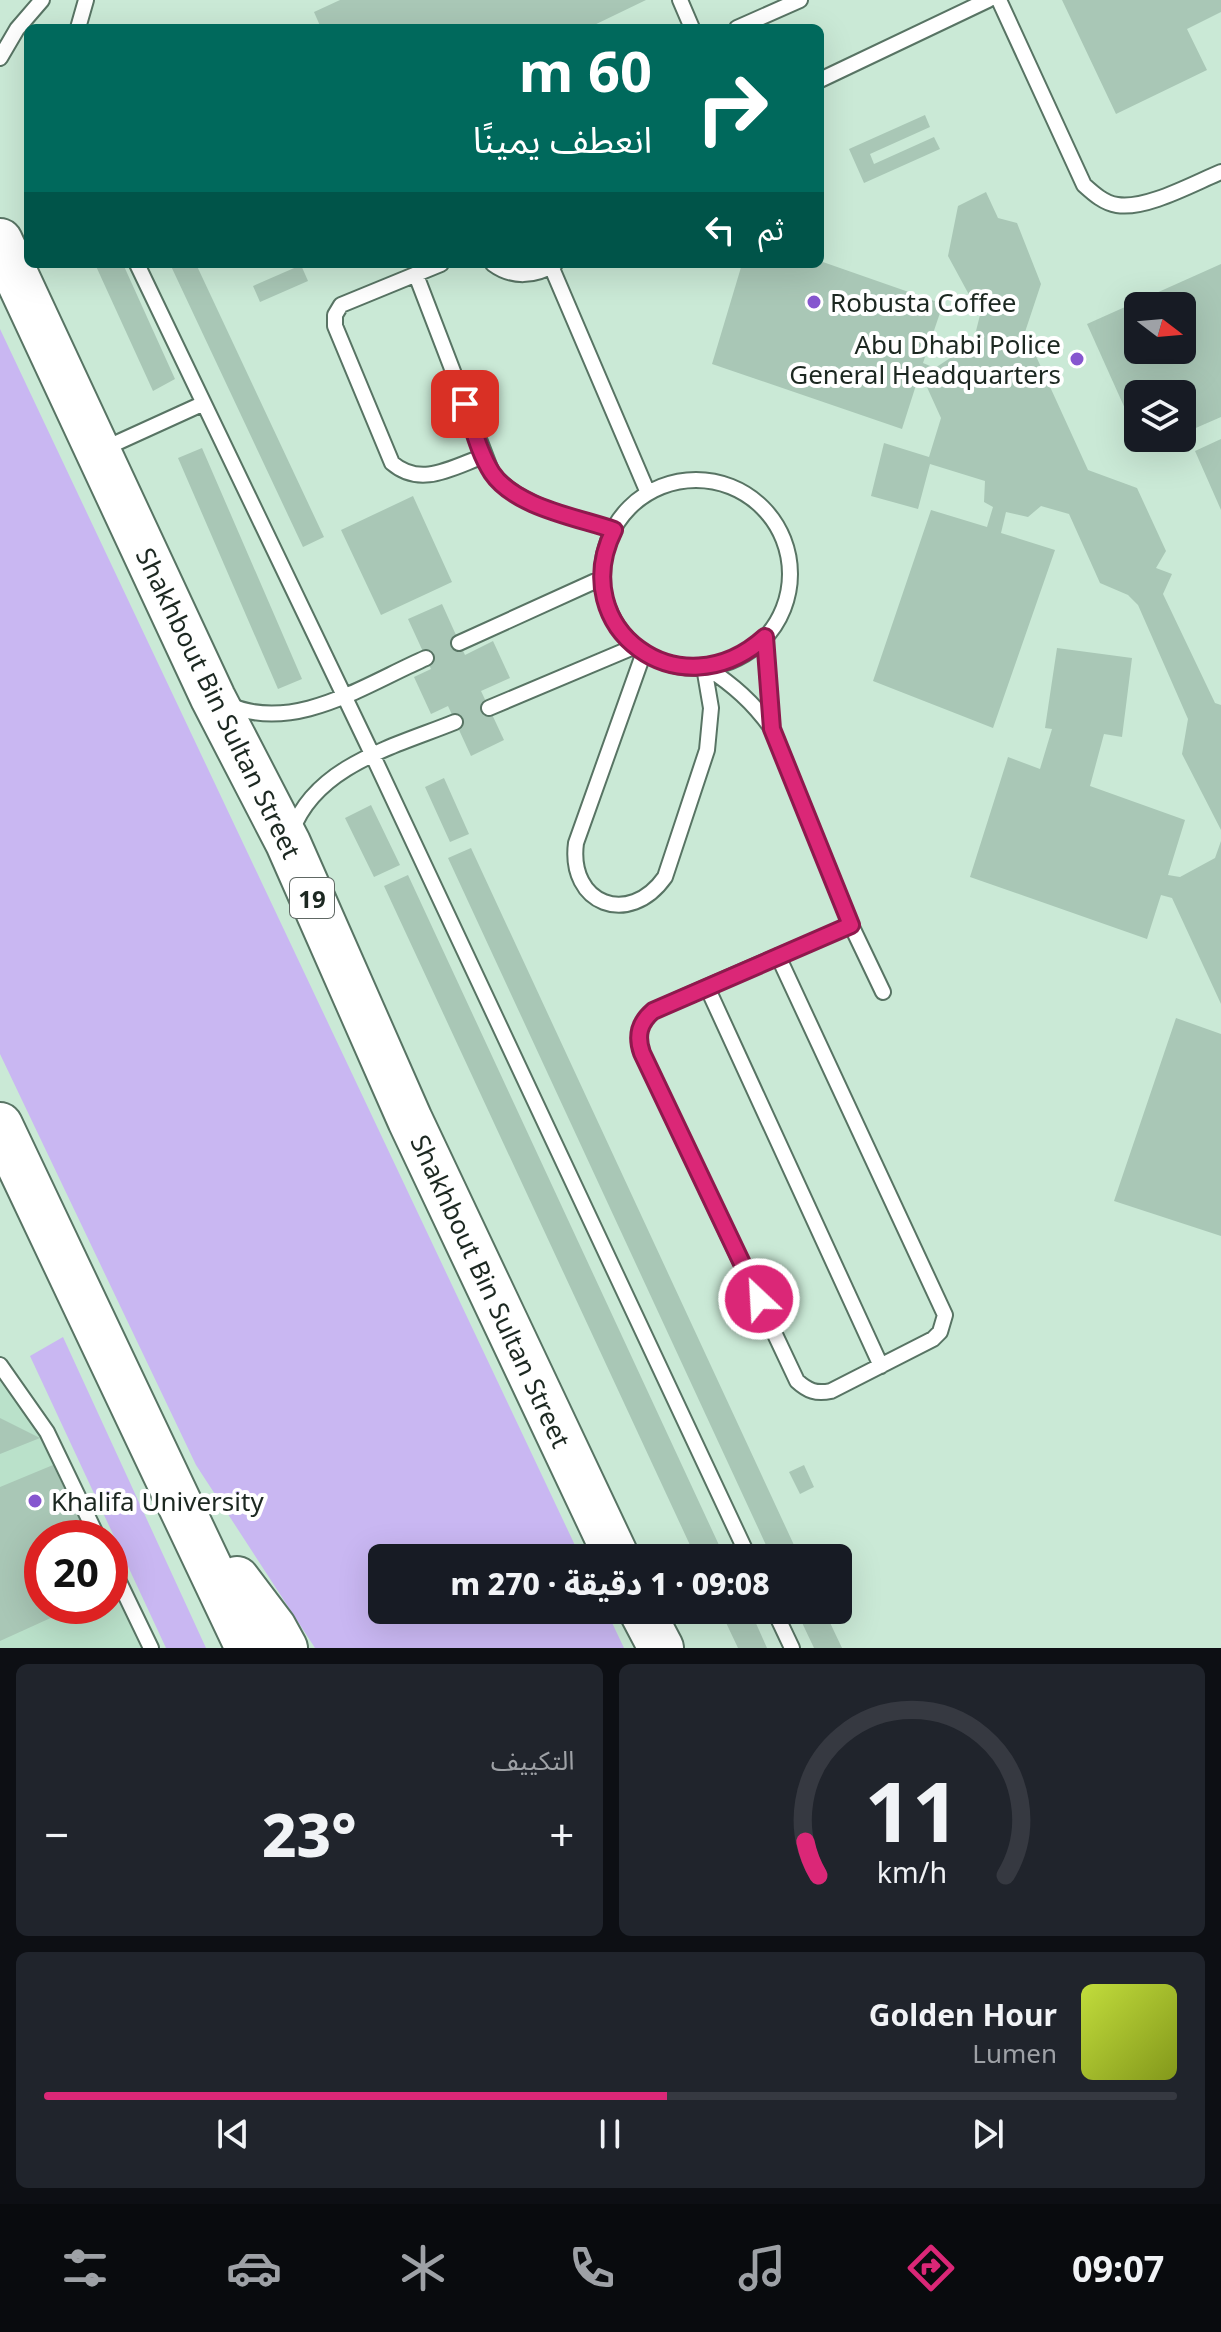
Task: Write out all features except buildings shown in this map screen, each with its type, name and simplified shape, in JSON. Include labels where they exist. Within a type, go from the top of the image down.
[{"type":"main road","name":"Shakhbout Bin Sultan Street","points":[[0,241],[213,698],[288,843],[410,1120],[610,1544]]},
{"type":"main road","points":[[0,1125],[248,1648]]},
{"type":"main road","points":[[199,1540],[239,1582],[274,1628],[285,1648]]},
{"type":"lane","points":[[0,58],[17,29],[42,0]]},
{"type":"lane","points":[[79,24],[86,0]]},
{"type":"lane","points":[[680,0],[690,24]]},
{"type":"lane","points":[[746,24],[800,0]]},
{"type":"lane","points":[[824,78],[988,0]]},
{"type":"lane","points":[[999,0],[1084,185],[1098,198],[1116,205],[1134,206],[1221,172]]},
{"type":"lane","points":[[139,268],[373,756],[742,1544]]},
{"type":"lane","points":[[432,268],[341,305],[335,315],[335,326],[392,463],[401,471],[423,477],[484,456]]},
{"type":"lane","points":[[500,268],[525,275],[545,268]]},
{"type":"lane","points":[[554,268],[648,493]]},
{"type":"lane","points":[[416,275],[492,473],[518,497],[614,530]]},
{"type":"lane","points":[[99,451],[202,404]]},
{"type":"lane","points":[[699,480],[733,488],[762,507],[782,537],[789,571],[784,606],[765,637],[738,658],[705,667],[684,667],[663,662],[640,649],[612,616],[602,578],[605,553],[623,515],[648,493],[682,481],[699,480]]},
{"type":"lane","points":[[459,643],[602,578]]},
{"type":"lane","points":[[765,637],[772,729]]},
{"type":"lane","points":[[640,649],[576,843],[573,861],[578,878],[588,893],[604,902],[621,905],[639,902],[654,892],[665,877],[707,750],[711,708],[705,667]]},
{"type":"lane","points":[[489,708],[640,649]]},
{"type":"lane","points":[[213,698],[256,713],[301,711],[426,658]]},
{"type":"lane","points":[[705,667],[739,689],[772,729],[851,925],[883,992]]},
{"type":"lane","points":[[288,843],[295,823],[320,788],[336,775],[455,722]]},
{"type":"lane","points":[[778,956],[943,1306],[944,1324],[940,1332],[925,1344],[823,1393],[805,1388],[797,1381],[642,1053],[639,1035],[646,1017],[653,1011],[778,956],[851,925]]},
{"type":"lane","points":[[707,987],[881,1366]]},
{"type":"lane","points":[[0,1365],[47,1432],[89,1520]]},
{"type":"lane","points":[[128,1600],[151,1648]]},
{"type":"lane","points":[[781,1624],[792,1648]]},
{"type":"shaded area","points":[[0,329],[574,1544],[368,1544],[368,1624],[613,1624],[624,1648],[315,1648],[196,1465],[0,1054]]},
{"type":"shaded area","points":[[63,1337],[206,1648],[166,1648],[128,1566],[128,1520],[106,1520],[30,1356]]},
{"type":"shaded area","name":"Khalifa University","points":[[0,1381],[25,1412],[40,1438],[79,1520],[24,1520],[24,1624],[128,1624],[128,1621],[141,1648],[0,1648]]},
{"type":"place","name":"Robusta Coffee","points":[[814,302]]},
{"type":"place","name":"Abu Dhabi Police General Headquarters","points":[[1077,359]]},
{"type":"place","name":"Khalifa University","points":[[35,1501]]},
{"type":"route","points":[[465,404],[484,456],[492,473],[504,487],[535,504],[614,530],[608,541],[603,566],[605,597],[622,632],[636,646],[663,662],[684,667],[704,667],[738,658],[765,637],[772,729],[851,925],[653,1011],[641,1025],[639,1035],[642,1053],[759,1299]]}]
